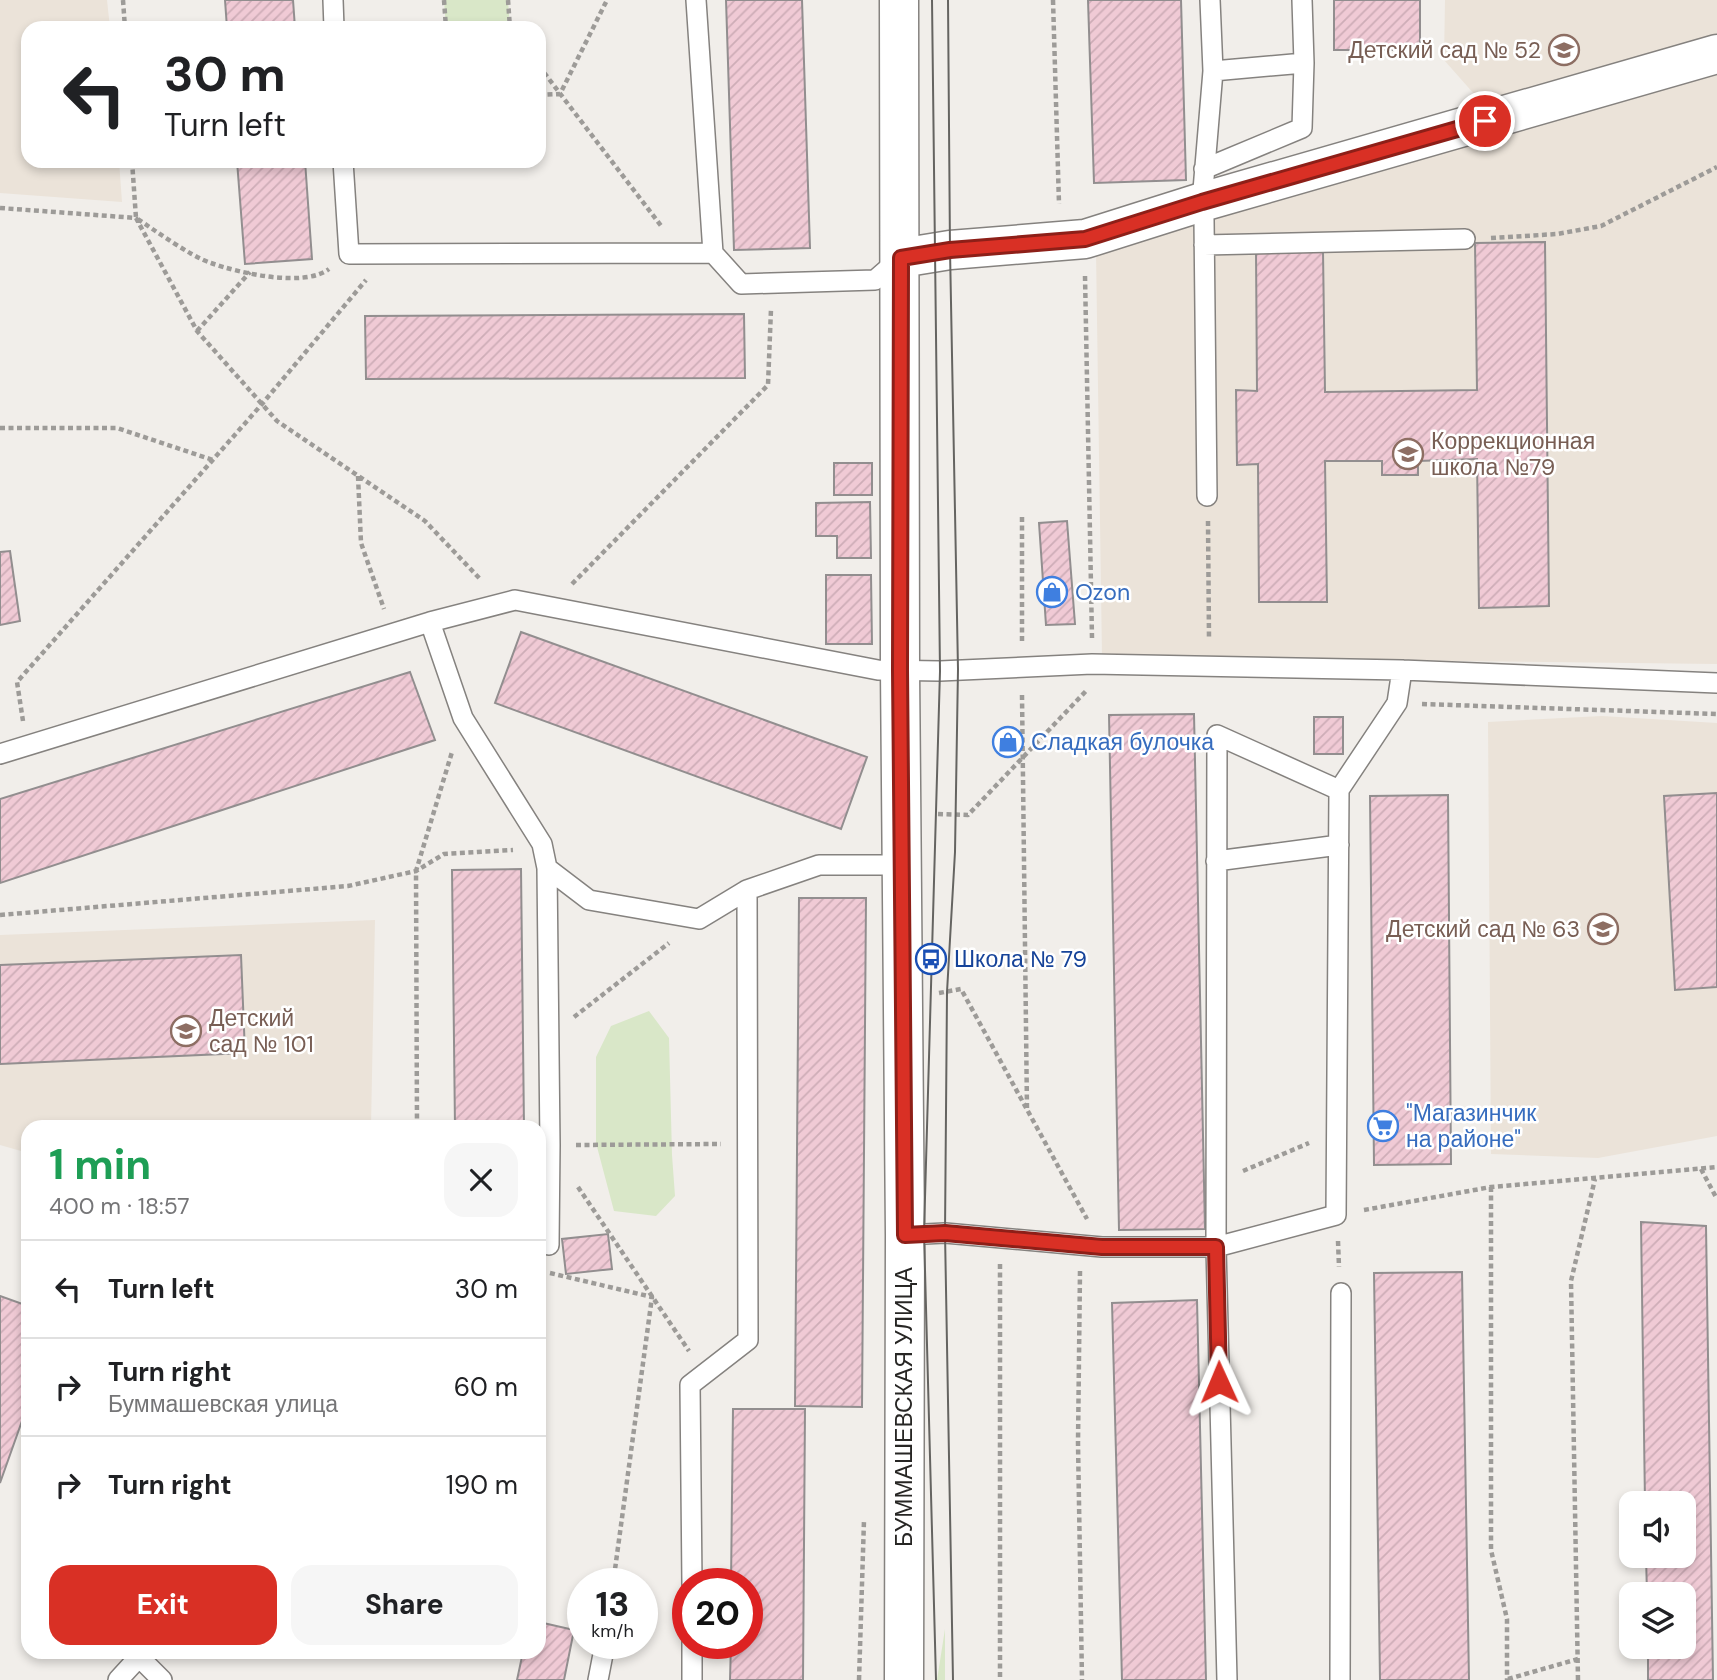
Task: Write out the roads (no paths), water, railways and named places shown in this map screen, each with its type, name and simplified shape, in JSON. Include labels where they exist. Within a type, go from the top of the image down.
[{"type":"street","name":"БУММАШЕВСКАЯ УЛИЦА","points":[[899,0],[900,670],[905,1235],[904,1680]]},
{"type":"street","points":[[901,258],[950,250],[1085,239],[1203,186],[1717,54]]},
{"type":"lane","points":[[332,0],[334,21]]},
{"type":"lane","points":[[696,0],[713,253],[741,284],[876,280],[901,258]]},
{"type":"lane","points":[[1207,496],[1203,186],[1213,71],[1210,0]]},
{"type":"lane","points":[[1203,186],[1302,128],[1302,0]]},
{"type":"lane","points":[[1213,71],[1304,63]]},
{"type":"lane","points":[[343,168],[349,254],[713,253]]},
{"type":"lane","points":[[1204,245],[1465,239]]},
{"type":"lane","points":[[0,754],[430,622],[514,600],[878,670],[1092,664],[1402,670],[1717,683]]},
{"type":"lane","points":[[430,622],[463,718],[542,844],[547,868],[549,1245]]},
{"type":"lane","points":[[905,1235],[945,1233],[1102,1247],[1216,1247],[1336,1215],[1339,790],[1397,703],[1402,670]]},
{"type":"lane","points":[[1227,1680],[1216,1247],[1217,735],[1339,790]]},
{"type":"lane","points":[[1216,861],[1339,845]]},
{"type":"lane","points":[[547,868],[589,900],[699,919],[747,890],[819,865],[903,865]]},
{"type":"lane","points":[[692,1568],[690,1385],[748,1340],[747,890]]},
{"type":"lane","points":[[1340,1680],[1341,1293]]},
{"type":"lane","points":[[118,1680],[137,1659]]},
{"type":"lane","points":[[141,1659],[162,1680]]},
{"type":"lane","points":[[598,1680],[602,1659]]},
{"type":"lane","points":[[692,1659],[692,1680]]},
{"type":"tram line","points":[[932,0],[940,671],[924,1233],[936,1680]]},
{"type":"tram line","points":[[948,0],[958,669],[955,852],[947,992],[945,1233],[953,1680]]},
{"type":"place","name":"Детский сад № 52","points":[[1564,50]]},
{"type":"place","name":"Коррекционная школа №79","points":[[1408,454]]},
{"type":"place","name":"Ozon","points":[[1052,592]]},
{"type":"place","name":"Сладкая булочка","points":[[1008,742]]},
{"type":"place","name":"Детский сад № 63","points":[[1603,929]]},
{"type":"place","name":"Школа № 79","points":[[931,959]]},
{"type":"place","name":"Детский сад № 101","points":[[186,1031]]},
{"type":"place","name":"\"Магазинчик на районе\"","points":[[1383,1126]]}]
